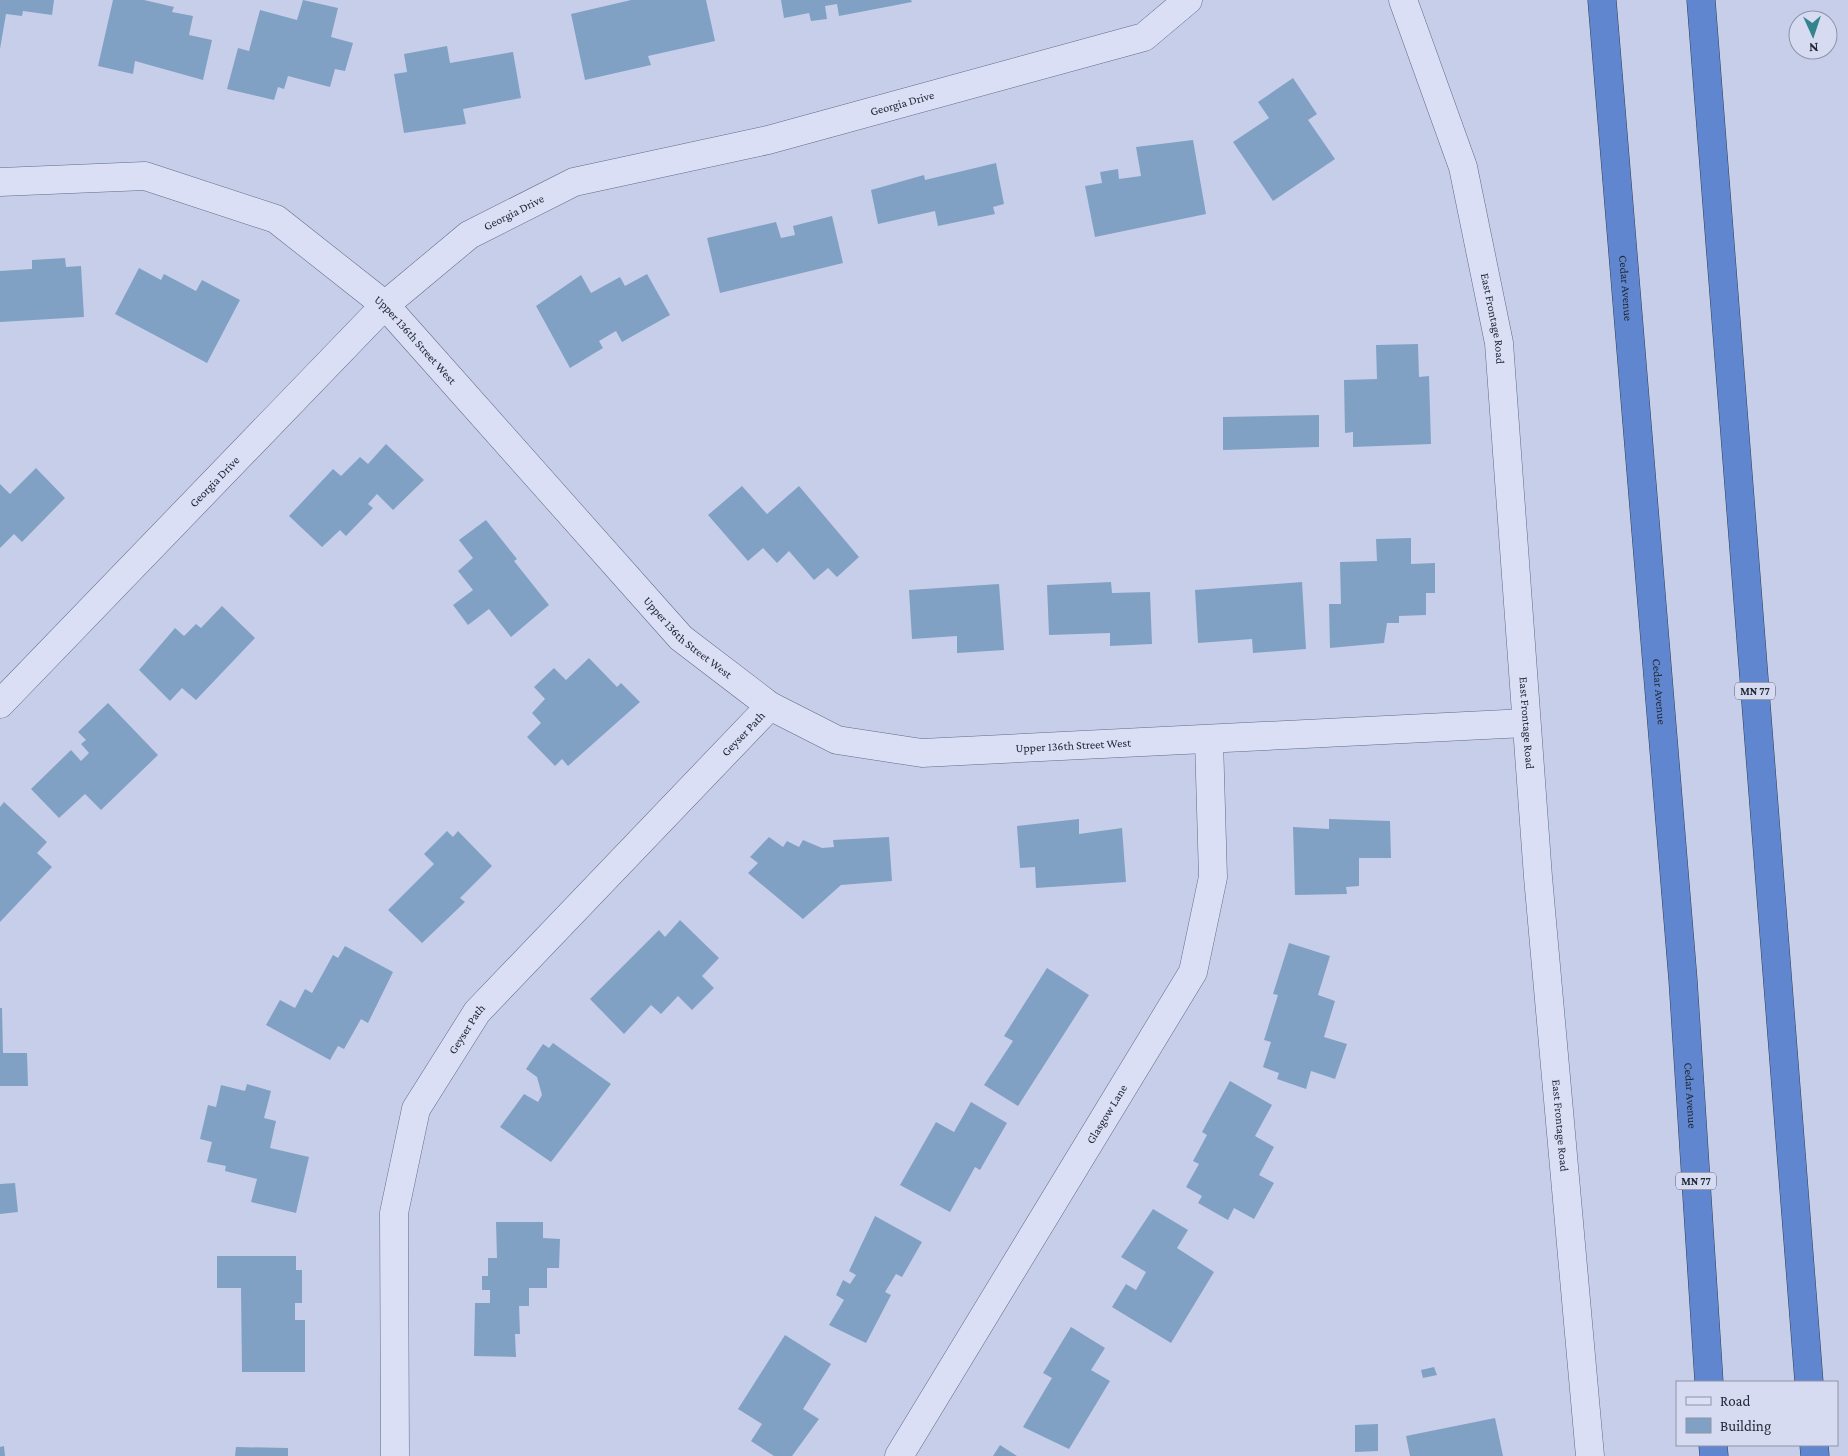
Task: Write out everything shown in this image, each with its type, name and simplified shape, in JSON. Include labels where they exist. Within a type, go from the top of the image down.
[{"type":"highway","name":"Cedar Avenue","points":[[1602,0],[1682,971],[1709,1381]]},
{"type":"highway","name":"MN 77","points":[[1701,0],[1809,1381]]},
{"type":"street","name":"Georgia Drive","points":[[0,704],[385,305],[469,235],[574,182],[768,140],[1144,37],[1188,0]]},
{"type":"street","name":"East Frontage Road","points":[[1403,0],[1463,167],[1499,344],[1526,723],[1590,1456]]},
{"type":"street","name":"Upper 136th Street West","points":[[0,182],[145,176],[276,219],[385,305],[681,638],[770,706],[837,740],[922,753],[1526,723]]},
{"type":"street","name":"Geyser Path","points":[[395,1456],[394,1213],[416,1109],[477,1012],[770,706]]},
{"type":"street","name":"Glasgow Lane","points":[[899,1456],[1193,972],[1213,877],[1209,740]]},
{"type":"building","points":[[0,0],[54,0],[52,15],[23,11],[22,16],[6,14],[0,49]]},
{"type":"building","points":[[113,0],[144,0],[174,7],[172,12],[193,16],[189,35],[212,40],[203,80],[135,61],[133,74],[98,66]]},
{"type":"building","points":[[303,0],[338,8],[331,37],[353,43],[345,71],[335,69],[330,87],[288,76],[284,89],[278,87],[274,100],[227,89],[238,48],[249,51],[260,10],[297,20]]},
{"type":"building","points":[[631,0],[706,0],[715,41],[648,56],[651,65],[585,80],[571,14]]},
{"type":"building","points":[[781,0],[911,0],[912,2],[839,16],[837,4],[825,6],[827,19],[811,21],[809,13],[784,18]]},
{"type":"building","points":[[447,46],[450,63],[513,52],[521,98],[463,109],[466,124],[404,133],[394,74],[407,72],[404,54]]},
{"type":"building","points":[[1293,78],[1317,114],[1308,120],[1335,159],[1273,201],[1233,142],[1269,118],[1258,102]]},
{"type":"building","points":[[1193,140],[1206,214],[1095,237],[1085,186],[1102,183],[1100,172],[1118,169],[1119,179],[1141,176],[1136,147]]},
{"type":"building","points":[[996,163],[1004,204],[993,207],[995,214],[938,226],[935,211],[878,224],[871,190],[924,175],[925,180]]},
{"type":"building","points":[[832,216],[843,263],[720,293],[707,238],[776,222],[781,238],[795,235],[793,226]]},
{"type":"building","points":[[65,258],[66,267],[81,266],[84,317],[0,322],[0,271],[32,269],[32,260]]},
{"type":"building","points":[[139,268],[161,280],[164,274],[196,291],[202,280],[240,300],[207,363],[115,314]]},
{"type":"building","points":[[647,274],[670,315],[622,342],[616,331],[599,341],[603,348],[570,368],[536,306],[581,275],[591,293],[620,277],[625,286]]},
{"type":"building","points":[[1418,344],[1419,377],[1429,376],[1431,444],[1353,447],[1353,432],[1345,433],[1344,380],[1377,379],[1376,345]]},
{"type":"building","points":[[1319,415],[1319,447],[1223,450],[1223,417]]},
{"type":"building","points":[[386,444],[424,480],[393,510],[377,494],[368,504],[373,508],[346,536],[340,530],[322,547],[289,516],[333,469],[341,476],[360,457],[368,464]]},
{"type":"building","points":[[36,468],[65,498],[22,542],[14,534],[0,548],[0,484],[10,494]]},
{"type":"building","points":[[742,486],[767,514],[799,486],[859,557],[837,577],[828,568],[814,580],[789,551],[777,563],[763,548],[748,561],[708,515]]},
{"type":"building","points":[[486,520],[517,559],[514,561],[549,605],[511,637],[489,609],[468,625],[453,605],[473,590],[458,571],[473,558],[459,540]]},
{"type":"building","points":[[1411,538],[1411,564],[1435,563],[1435,593],[1426,593],[1426,615],[1399,616],[1399,623],[1387,623],[1384,643],[1330,648],[1329,604],[1341,604],[1340,562],[1377,561],[1376,539]]},
{"type":"building","points":[[1111,582],[1112,593],[1150,592],[1152,644],[1110,646],[1110,633],[1049,635],[1047,585]]},
{"type":"building","points":[[1302,582],[1306,649],[1253,653],[1252,639],[1198,643],[1195,590]]},
{"type":"building","points":[[999,584],[1004,650],[957,653],[957,636],[912,639],[909,590]]},
{"type":"building","points":[[222,606],[255,638],[196,700],[182,688],[170,701],[139,670],[175,628],[184,636],[196,624],[201,628]]},
{"type":"building","points":[[589,658],[617,687],[621,683],[640,702],[568,766],[562,759],[555,766],[527,737],[541,723],[532,713],[545,699],[534,687],[554,668],[566,680]]},
{"type":"building","points":[[108,703],[158,755],[101,810],[85,794],[59,818],[31,789],[71,750],[81,761],[89,753],[81,744],[86,740],[78,732]]},
{"type":"building","points":[[4,802],[47,842],[37,853],[52,867],[0,922],[0,807]]},
{"type":"building","points":[[1079,819],[1079,834],[1122,828],[1126,882],[1036,888],[1035,867],[1020,868],[1017,826]]},
{"type":"building","points":[[1329,819],[1390,821],[1391,858],[1359,858],[1359,886],[1346,887],[1347,894],[1295,895],[1293,827],[1329,829]]},
{"type":"building","points":[[447,831],[453,837],[458,831],[492,866],[460,898],[465,902],[422,943],[388,910],[434,864],[424,854]]},
{"type":"building","points":[[769,837],[783,847],[787,841],[799,847],[803,840],[822,848],[834,847],[833,840],[889,837],[892,881],[841,885],[803,919],[748,873],[758,863],[750,857]]},
{"type":"building","points":[[680,920],[719,958],[702,976],[714,988],[692,1010],[678,996],[661,1014],[651,1005],[624,1034],[590,999],[659,930],[665,937]]},
{"type":"building","points":[[1289,943],[1330,956],[1318,995],[1335,1001],[1324,1037],[1347,1044],[1335,1079],[1311,1071],[1306,1089],[1277,1079],[1279,1073],[1263,1067],[1271,1042],[1264,1040],[1278,995],[1273,994]]},
{"type":"building","points":[[345,946],[393,972],[368,1023],[361,1019],[344,1049],[338,1046],[330,1060],[266,1025],[280,1000],[295,1008],[305,989],[312,993],[333,955],[338,958]]},
{"type":"building","points":[[1047,968],[1089,995],[1018,1106],[984,1085],[1013,1041],[1004,1036]]},
{"type":"building","points":[[0,1008],[2,1008],[3,1053],[27,1053],[28,1086],[0,1086]]},
{"type":"building","points":[[553,1043],[611,1084],[551,1162],[500,1127],[524,1094],[538,1102],[542,1095],[537,1077],[526,1069],[543,1044],[549,1048]]},
{"type":"building","points":[[1230,1081],[1272,1105],[1255,1136],[1274,1147],[1259,1175],[1274,1183],[1254,1219],[1234,1208],[1228,1220],[1198,1203],[1202,1196],[1186,1187],[1199,1164],[1193,1161],[1207,1135],[1202,1132]]},
{"type":"building","points":[[247,1084],[271,1091],[264,1118],[276,1121],[270,1148],[309,1157],[296,1213],[251,1202],[257,1179],[225,1171],[226,1166],[207,1162],[212,1142],[200,1139],[208,1105],[216,1107],[221,1085],[245,1091]]},
{"type":"building","points":[[971,1102],[1007,1123],[980,1170],[975,1167],[950,1212],[900,1185],[936,1122],[954,1132]]},
{"type":"building","points":[[15,1183],[18,1212],[0,1214],[0,1184]]},
{"type":"building","points":[[1153,1209],[1188,1230],[1177,1248],[1214,1272],[1171,1343],[1112,1307],[1126,1284],[1136,1290],[1146,1272],[1121,1257]]},
{"type":"building","points":[[875,1216],[922,1242],[902,1277],[896,1274],[885,1292],[891,1295],[866,1343],[829,1325],[844,1300],[836,1295],[843,1280],[850,1284],[856,1275],[849,1271]]},
{"type":"building","points":[[496,1222],[543,1222],[543,1238],[560,1239],[559,1268],[547,1268],[547,1288],[529,1288],[529,1306],[519,1306],[520,1334],[515,1334],[516,1357],[474,1356],[475,1303],[490,1303],[490,1290],[482,1290],[482,1276],[488,1276],[488,1258],[497,1258]]},
{"type":"building","points":[[217,1256],[296,1256],[296,1270],[302,1270],[302,1303],[295,1303],[295,1320],[305,1320],[305,1372],[242,1372],[241,1288],[217,1288]]},
{"type":"building","points":[[1071,1327],[1105,1348],[1091,1370],[1110,1381],[1069,1449],[1023,1427],[1052,1378],[1043,1373]]},
{"type":"building","points":[[785,1335],[831,1364],[803,1409],[819,1419],[792,1456],[774,1456],[751,1441],[762,1424],[738,1409]]},
{"type":"building","points":[[1434,1367],[1437,1375],[1423,1378],[1421,1370]]},
{"type":"building","points":[[1495,1418],[1503,1456],[1410,1456],[1406,1436]]},
{"type":"building","points":[[1378,1424],[1378,1451],[1355,1452],[1355,1425]]},
{"type":"building","points":[[1000,1445],[1017,1456],[993,1456]]},
{"type":"building","points":[[4,1446],[5,1456],[0,1456],[0,1447]]},
{"type":"building","points":[[236,1447],[288,1448],[288,1456],[235,1456]]}]
